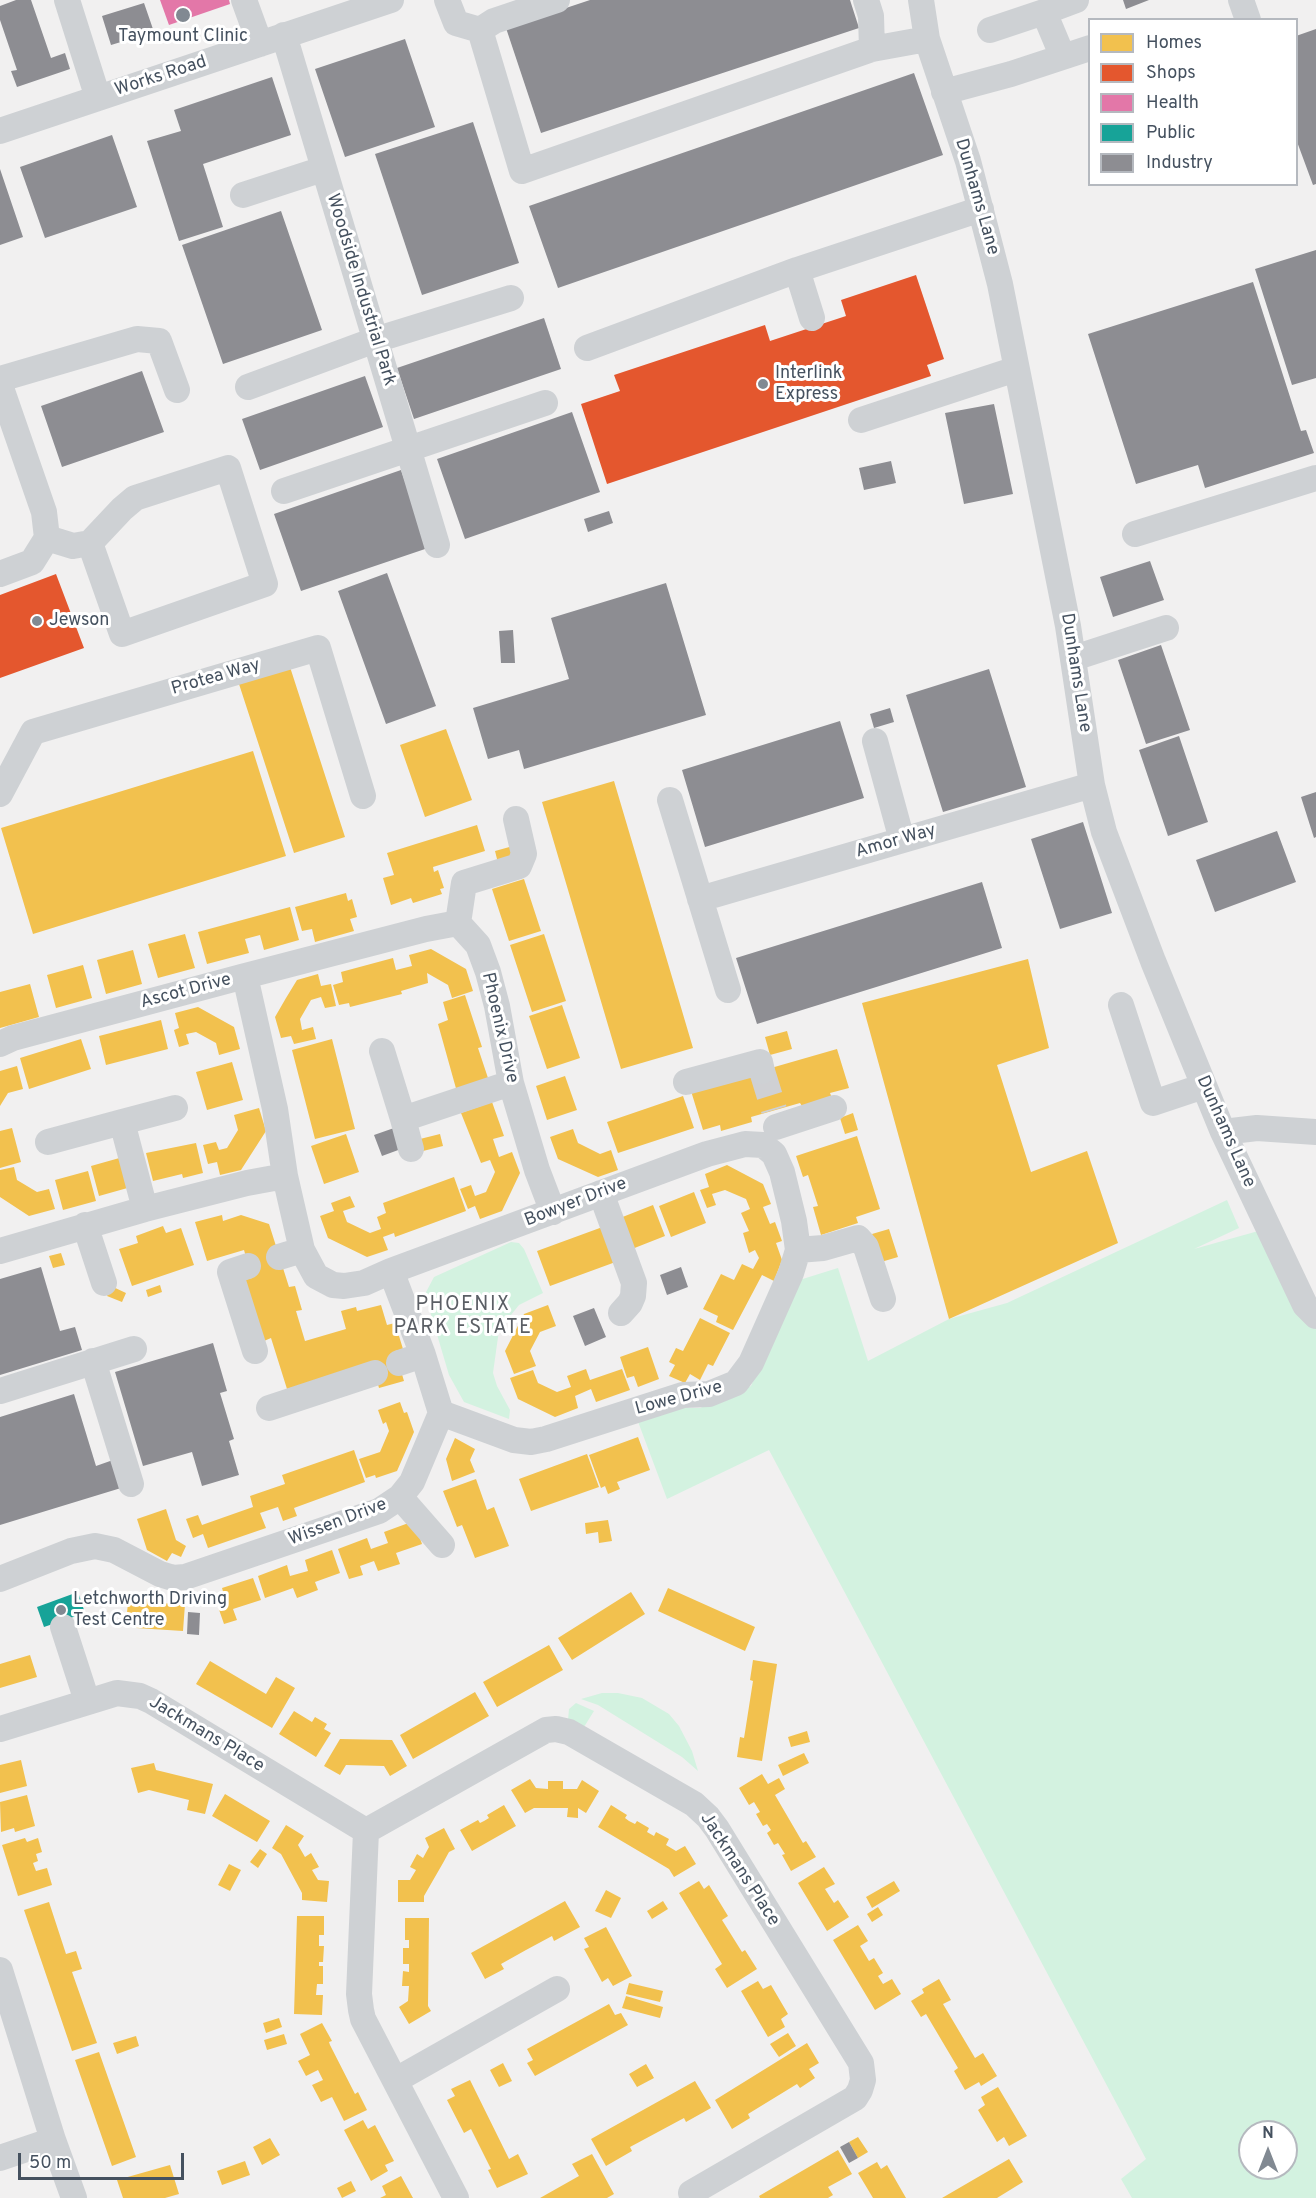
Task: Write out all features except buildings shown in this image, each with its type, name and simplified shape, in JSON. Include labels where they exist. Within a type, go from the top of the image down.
[{"type":"street","points":[[67,0],[98,98]]},
{"type":"street","points":[[244,0],[260,44]]},
{"type":"street","name":"Works Road","points":[[0,131],[391,0]]},
{"type":"street","points":[[447,0],[456,24],[480,30],[494,21],[556,0]]},
{"type":"street","points":[[866,0],[871,16],[872,49]]},
{"type":"street","name":"Dunhams Lane","points":[[921,0],[927,39],[968,162],[1000,284],[1074,658],[1092,785],[1104,832],[1153,961],[1223,1132],[1305,1305],[1316,1316]]},
{"type":"street","points":[[990,30],[1076,0]]},
{"type":"street","points":[[1241,0],[1247,18]]},
{"type":"street","points":[[1044,12],[1062,56]]},
{"type":"street","points":[[480,30],[522,171],[872,49],[927,39]]},
{"type":"street","name":"Woodside Industrial Park","points":[[284,35],[437,545]]},
{"type":"street","points":[[944,92],[1011,74],[1088,48]]},
{"type":"street","points":[[243,195],[323,169]]},
{"type":"street","points":[[587,348],[797,270],[981,209]]},
{"type":"street","points":[[797,270],[812,318]]},
{"type":"street","points":[[248,387],[375,340],[511,298]]},
{"type":"street","points":[[0,379],[137,339],[159,341],[177,390]]},
{"type":"street","points":[[861,420],[1016,369]]},
{"type":"street","points":[[0,385],[4,412],[44,512],[47,538],[32,562],[0,574]]},
{"type":"street","points":[[284,491],[545,403]]},
{"type":"street","points":[[47,538],[73,546],[90,543],[122,508],[135,498],[228,468],[265,584],[122,634],[90,543]]},
{"type":"street","points":[[1135,534],[1316,477]]},
{"type":"street","points":[[1074,658],[1166,628]]},
{"type":"street","name":"Protea Way","points":[[0,794],[33,732],[318,648],[363,796]]},
{"type":"street","points":[[875,741],[902,840]]},
{"type":"street","name":"Amor Way","points":[[700,899],[1092,785]]},
{"type":"street","points":[[670,800],[728,990]]},
{"type":"street","points":[[245,976],[426,929],[458,923],[464,884],[519,866],[524,855],[516,819]]},
{"type":"street","name":"Phoenix Drive","points":[[458,923],[478,945],[488,972],[497,1005],[511,1083],[537,1170],[553,1212]]},
{"type":"street","name":"Ascot Drive","points":[[0,1044],[13,1038],[245,976],[276,1109],[285,1176]]},
{"type":"street","points":[[1121,1005],[1153,1103],[1204,1086]]},
{"type":"street","points":[[382,1050],[411,1149]]},
{"type":"street","points":[[686,1082],[760,1062],[762,1071]]},
{"type":"street","points":[[402,1119],[511,1083]]},
{"type":"street","points":[[48,1142],[175,1108]]},
{"type":"street","name":"Bowyer Drive","points":[[391,1272],[707,1154],[746,1144],[771,1127],[834,1108]]},
{"type":"street","points":[[122,1122],[145,1209]]},
{"type":"street","name":"Lowe Drive","points":[[441,1413],[514,1440],[531,1442],[683,1395],[709,1394],[736,1383],[751,1363],[791,1273],[798,1250],[794,1221],[782,1172],[774,1154],[771,1127]]},
{"type":"street","points":[[1223,1132],[1257,1128],[1316,1132]]},
{"type":"street","points":[[0,1251],[145,1209],[247,1183],[285,1176],[290,1253],[316,1276],[333,1285],[364,1283],[391,1272],[423,1355],[441,1413]]},
{"type":"street","points":[[601,1193],[634,1283],[630,1303],[621,1313]]},
{"type":"street","points":[[85,1225],[104,1283]]},
{"type":"street","points":[[798,1250],[823,1248],[858,1238],[866,1247],[883,1299]]},
{"type":"street","points":[[248,1266],[230,1272],[255,1352]]},
{"type":"street","points":[[0,1391],[134,1349]]},
{"type":"street","points":[[399,1363],[423,1355]]},
{"type":"street","points":[[93,1362],[131,1484]]},
{"type":"street","points":[[269,1408],[375,1373]]},
{"type":"street","name":"Wissen Drive","points":[[0,1579],[71,1551],[95,1546],[114,1550],[160,1574],[173,1578],[185,1577],[379,1511],[400,1497],[412,1482],[441,1413]]},
{"type":"street","points":[[400,1497],[442,1545]]},
{"type":"street","points":[[63,1627],[87,1701]]},
{"type":"street","name":"Jackmans Place","points":[[0,1730],[117,1693],[140,1696],[366,1831],[546,1730],[556,1729],[569,1732],[694,1804],[708,1817],[861,2063],[863,2080],[855,2098],[689,2196]]},
{"type":"street","points":[[366,1831],[360,1983],[363,2019],[456,2198]]},
{"type":"street","points":[[0,1970],[53,2140],[74,2198]]},
{"type":"street","points":[[396,2080],[557,1989]]},
{"type":"street","points":[[0,2158],[53,2140]]},
{"type":"green space","points":[[1227,1200],[1239,1228],[1194,1249],[1269,1228],[1316,1316],[1316,2198],[1132,2198],[1121,2179],[1146,2159],[769,1450],[667,1499],[637,1419],[669,1408],[700,1408],[751,1386],[793,1282],[838,1268],[868,1361],[949,1319],[1007,1303]]},
{"type":"green space","points":[[511,1242],[519,1243],[524,1249],[543,1293],[519,1305],[499,1330],[493,1373],[510,1410],[509,1419],[464,1402],[449,1375],[425,1294],[434,1277]]},
{"type":"green space","points":[[602,1693],[618,1693],[642,1698],[669,1714],[679,1726],[692,1751],[698,1771],[682,1757],[598,1705],[581,1699]]},
{"type":"green space","points":[[576,1703],[594,1711],[584,1727],[568,1720],[569,1709]]},
{"type":"tunnel","points":[[762,1071],[774,1110]]},
{"type":"place","name":"Taymount Clinic","points":[[183,15]]},
{"type":"place","name":"Interlink Express","points":[[763,384]]},
{"type":"place","name":"Jewson","points":[[37,621]]},
{"type":"place","name":"Letchworth Driving Test Centre","points":[[61,1610]]},
{"type":"district","name":"PHOENIX PARK ESTATE","points":[[463,1318]]}]
